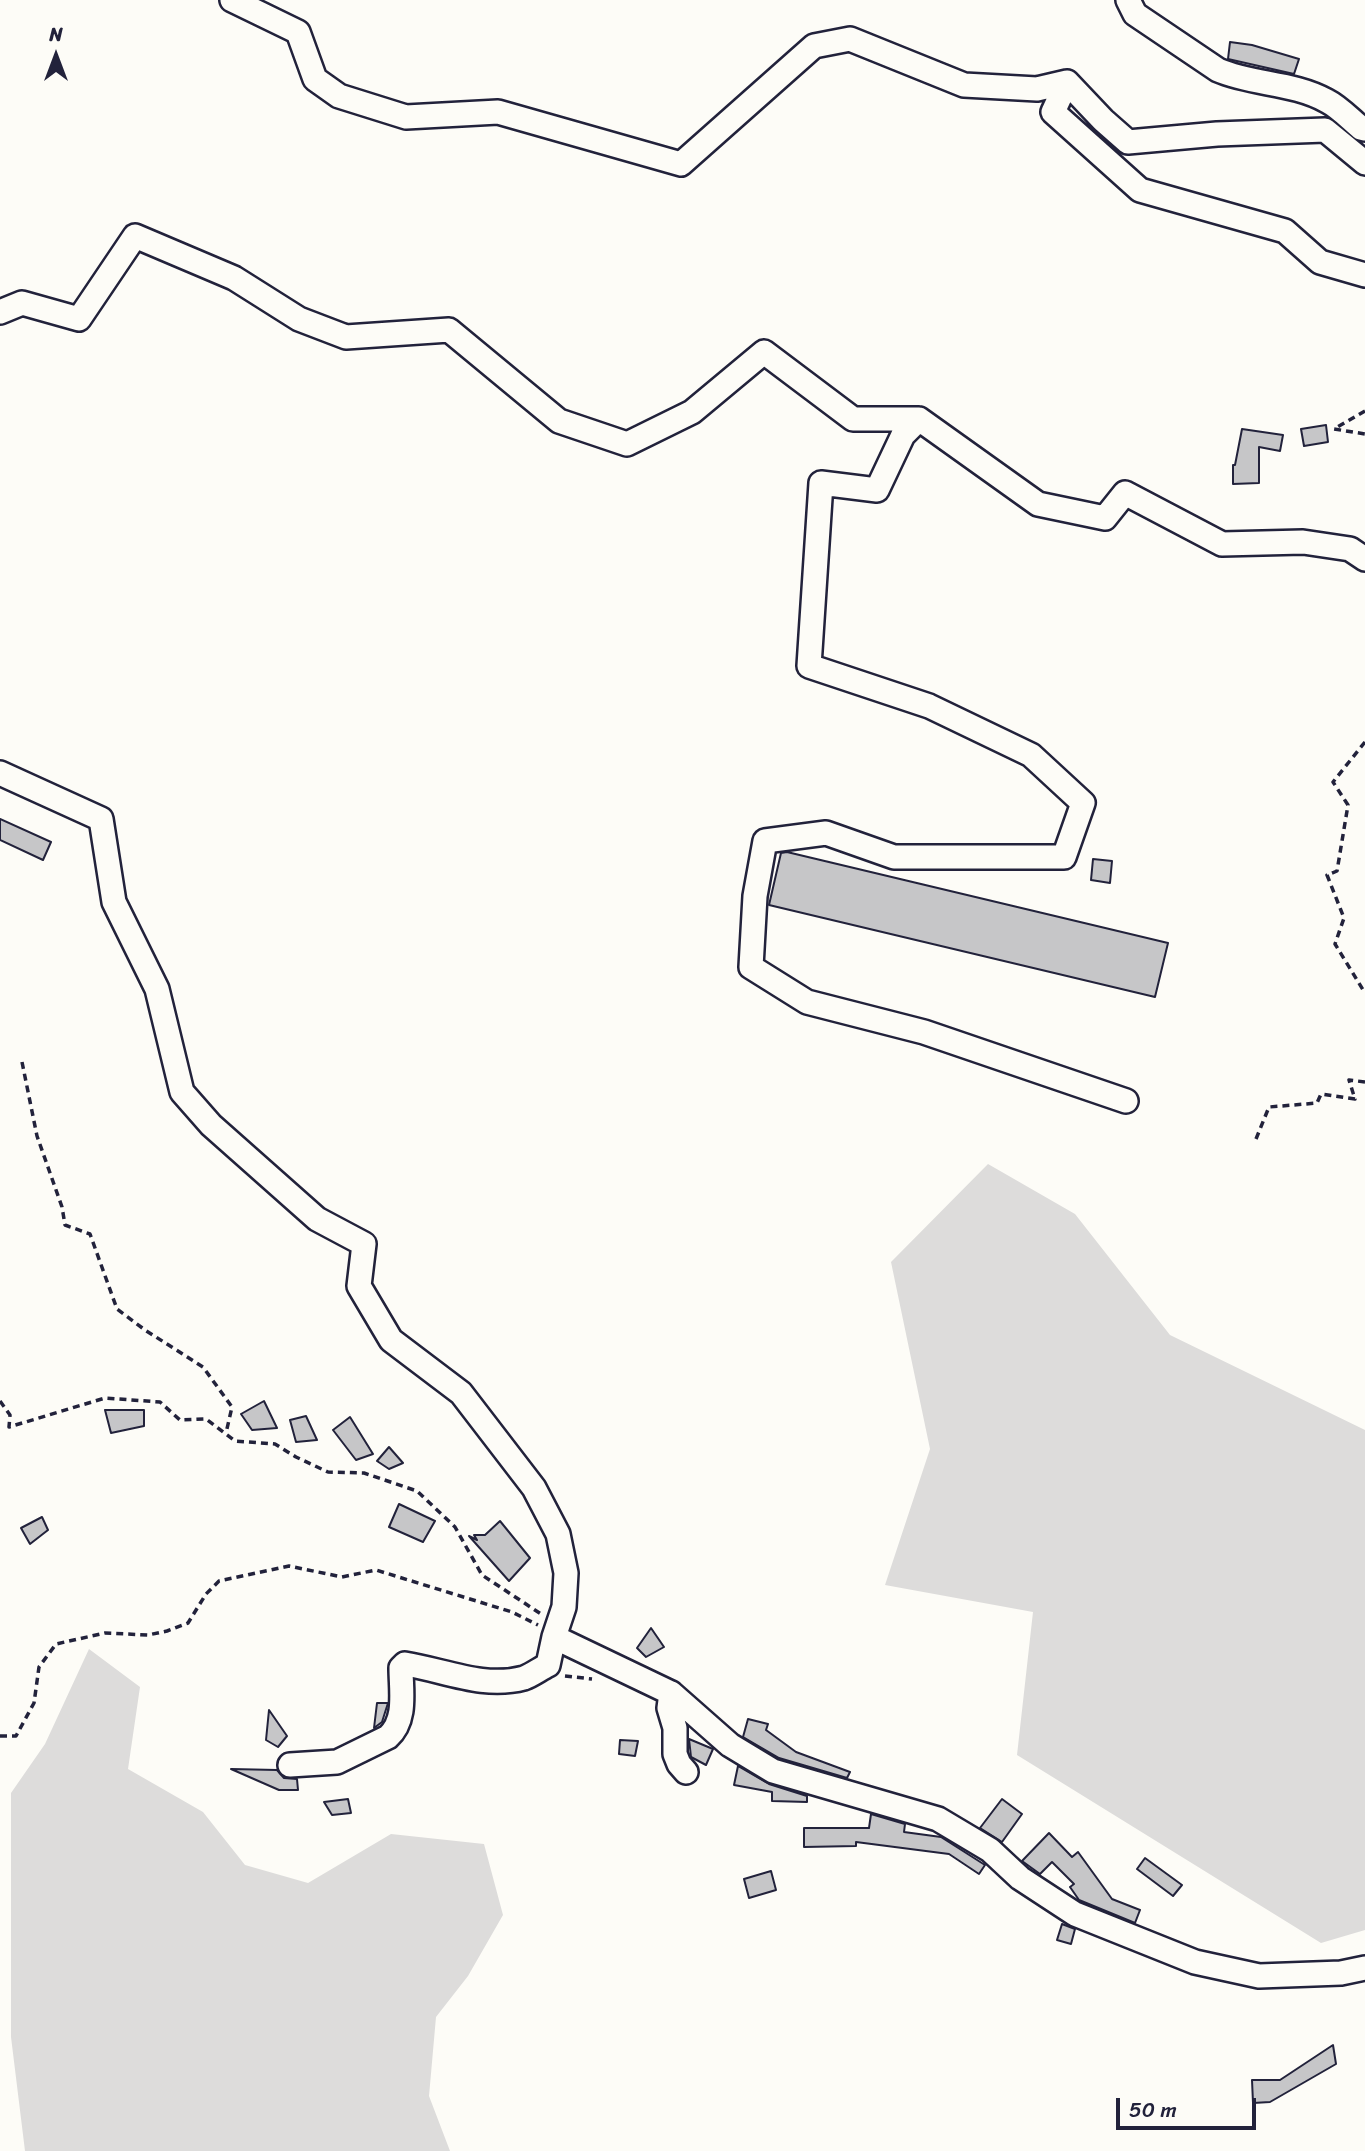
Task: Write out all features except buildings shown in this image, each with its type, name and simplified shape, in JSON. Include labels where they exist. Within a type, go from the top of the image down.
[{"type":"street","points":[[232,0],[298,32],[315,79],[339,96],[406,117],[498,112],[681,164],[814,46],[850,39],[964,85],[1037,89],[1067,82]]},
{"type":"street","points":[[1128,0],[1135,14],[1218,70],[1230,75],[1292,87],[1328,101],[1365,129]]},
{"type":"street","points":[[1067,82],[1103,120],[1129,142],[1217,134],[1325,130],[1365,163]]},
{"type":"street","points":[[1067,82],[1053,112],[1140,190],[1285,231],[1320,262],[1365,275]]},
{"type":"street","points":[[0,312],[22,303],[79,319],[135,236],[233,278],[299,319],[346,337],[449,330],[559,421],[627,444],[692,412],[764,352],[853,419],[919,419],[1038,504],[1105,518],[1125,493],[1222,544],[1303,542],[1350,549],[1365,559]]},
{"type":"street","points":[[919,419],[903,435],[877,490],[821,482],[809,666],[929,706],[1031,755],[1083,803],[1064,857],[894,857],[826,833],[765,841],[755,896],[751,967],[807,1002],[924,1032],[1126,1101]]},
{"type":"street","points":[[0,773],[101,819],[114,902],[157,989],[182,1092],[211,1125],[317,1219],[364,1244],[359,1286],[391,1340],[461,1394],[534,1488],[558,1534],[566,1573],[564,1607],[548,1665],[526,1677],[502,1681],[474,1679],[405,1664],[401,1668],[401,1714],[394,1732],[337,1762],[290,1765]]},
{"type":"street","points":[[556,1631],[671,1693],[730,1745],[773,1771],[939,1819],[990,1850],[1020,1878],[1075,1914],[1099,1924],[1195,1962],[1259,1976],[1341,1973],[1365,1968]]},
{"type":"street","points":[[671,1693],[669,1708],[675,1728],[675,1754],[678,1764],[686,1772]]},
{"type":"path","points":[[1365,411],[1334,429],[1365,434]]},
{"type":"path","points":[[1365,742],[1333,782],[1348,805],[1337,872],[1327,875],[1345,918],[1335,944],[1365,993]]},
{"type":"path","points":[[22,1062],[37,1136],[62,1207],[65,1225],[90,1234],[117,1309],[145,1331],[203,1367],[232,1407],[226,1433]]},
{"type":"path","points":[[1256,1139],[1269,1107],[1317,1103],[1321,1094],[1355,1099],[1349,1080],[1365,1083]]},
{"type":"path","points":[[0,1401],[10,1415],[9,1427],[104,1398],[160,1402],[180,1420],[206,1419],[235,1441],[275,1444],[328,1472],[365,1473],[418,1490],[454,1527],[482,1575],[556,1631]]},
{"type":"path","points":[[0,1737],[16,1736],[34,1703],[39,1667],[56,1644],[105,1633],[148,1635],[167,1631],[188,1623],[206,1594],[219,1581],[289,1566],[342,1577],[376,1570],[417,1580],[467,1600],[512,1612],[556,1631]]},
{"type":"shaded area","points":[[988,1164],[1075,1214],[1170,1335],[1365,1430],[1365,1930],[1321,1943],[1017,1755],[1033,1612],[885,1585],[930,1449],[891,1262]]},
{"type":"shaded area","points":[[89,1649],[140,1687],[128,1769],[203,1812],[245,1865],[308,1883],[391,1834],[484,1844],[503,1915],[468,1976],[436,2017],[429,2096],[450,2151],[25,2151],[11,2037],[11,1793],[45,1744]]}]
